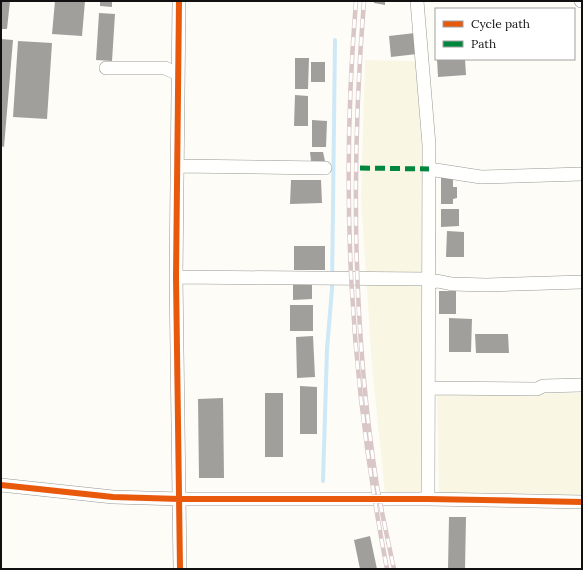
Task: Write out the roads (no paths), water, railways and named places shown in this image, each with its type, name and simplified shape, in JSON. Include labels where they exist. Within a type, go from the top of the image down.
[{"type":"street","points":[[179,1],[176,277],[180,569]]},
{"type":"street","points":[[417,1],[429,145],[428,499]]},
{"type":"street","points":[[106,68],[165,68],[178,74]]},
{"type":"street","points":[[177,166],[325,168]]},
{"type":"street","points":[[429,169],[481,177],[582,174]]},
{"type":"street","points":[[176,277],[436,281],[452,284],[582,282]]},
{"type":"street","points":[[429,388],[537,389],[543,386],[582,385]]},
{"type":"street","points":[[1,485],[113,497],[180,499],[428,499],[582,502]]},
{"type":"waterway","points":[[323,481],[327,349],[332,289],[335,40]]},
{"type":"railway","points":[[356,1],[351,73],[349,145],[349,216],[352,286],[364,427],[374,498],[387,569]]},
{"type":"railway","points":[[364,1],[357,122],[356,244],[358,305],[369,426],[377,486],[394,569]]}]
